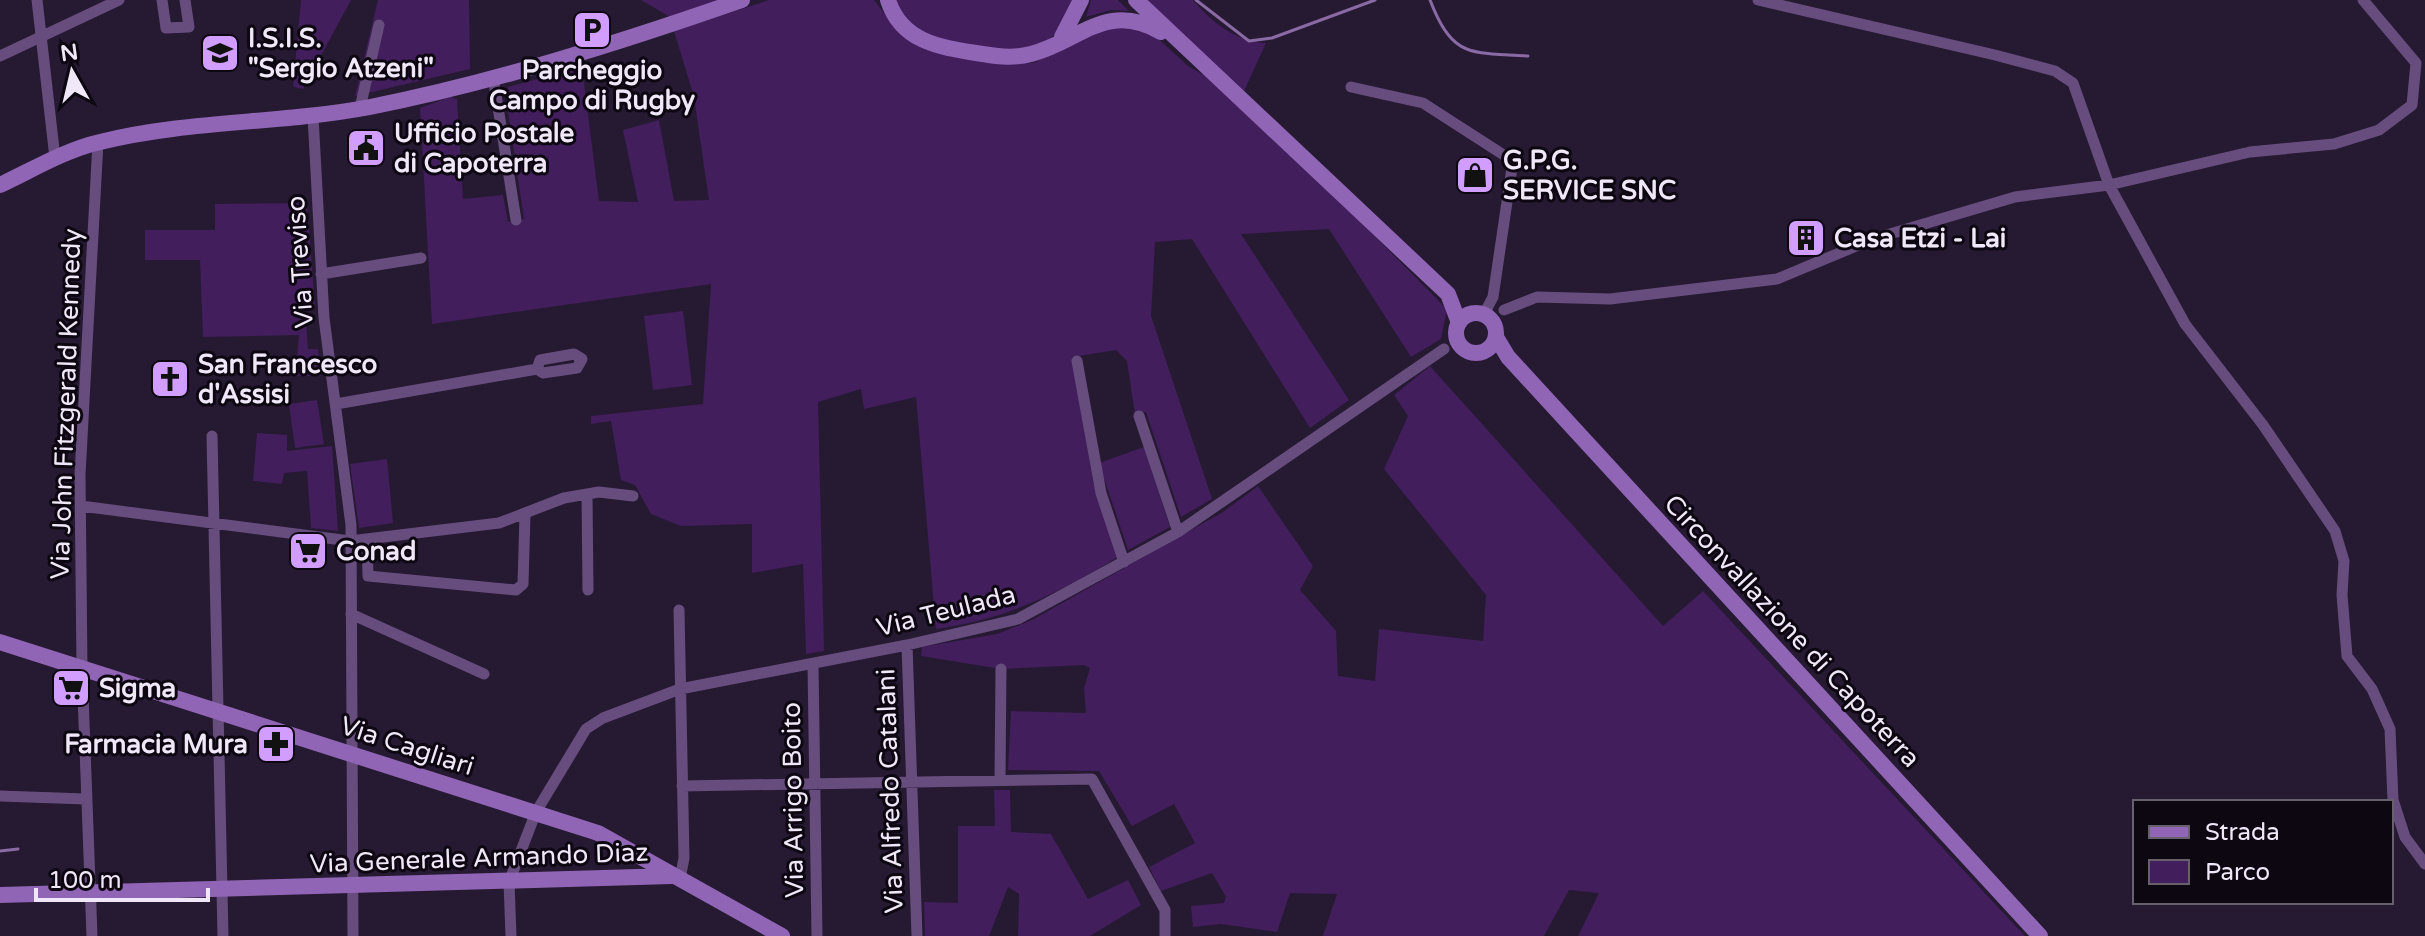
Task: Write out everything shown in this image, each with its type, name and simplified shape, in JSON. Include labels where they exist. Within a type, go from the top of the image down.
[{"type":"street","points":[[37,0],[55,158]]},
{"type":"street","points":[[0,56],[119,0]]},
{"type":"street","points":[[162,0],[166,28],[189,27],[185,0]]},
{"type":"street","points":[[0,185],[55,158],[98,142],[158,131],[313,116],[360,108],[493,76],[646,33],[742,0]]},
{"type":"street","points":[[1060,39],[1072,23],[1081,0]]},
{"type":"street","points":[[1136,0],[1448,294],[1490,320]]},
{"type":"street","points":[[1758,0],[2055,71],[2073,83],[2109,185],[2185,324],[2263,425],[2335,531],[2344,561],[2342,595],[2347,656],[2372,689],[2390,729],[2393,800],[2405,837],[2425,864]]},
{"type":"street","points":[[1444,349],[1457,328],[1490,320],[1537,297],[1610,299],[1777,279],[1873,239],[2015,197],[2109,185],[2250,152],[2334,144],[2379,130],[2412,105],[2416,63],[2363,0]]},
{"type":"street","points":[[887,3],[912,35],[937,47],[1013,57],[1031,54],[1099,20],[1135,19],[1150,24],[1184,53],[1202,62]]},
{"type":"street","points":[[360,108],[379,25]]},
{"type":"street","points":[[493,76],[516,220]]},
{"type":"street","points":[[1351,87],[1423,103],[1513,161],[1484,352]]},
{"type":"street","name":"Via Treviso","points":[[313,116],[321,274],[350,541],[349,753],[353,936]]},
{"type":"street","name":"Via John Fitzgerald Kennedy","points":[[92,936],[82,668],[81,506],[98,142]]},
{"type":"street","points":[[321,274],[421,258]]},
{"type":"street","points":[[1448,294],[1464,349]]},
{"type":"street","name":"Circonvallazione di Capoterra","points":[[1490,320],[1508,357],[2040,936]]},
{"type":"street","points":[[1444,349],[1464,349],[1471,353],[1508,357]]},
{"type":"street","name":"Via Teulada","points":[[509,882],[536,812],[586,729],[603,718],[680,689],[907,645],[1018,619],[1178,532],[1444,349]]},
{"type":"street","points":[[1077,361],[1101,493],[1124,562]]},
{"type":"street","points":[[336,404],[537,369]]},
{"type":"street","points":[[1139,416],[1178,532]]},
{"type":"street","points":[[212,436],[223,936]]},
{"type":"street","points":[[81,506],[350,541],[499,523],[564,498],[587,494],[633,496]]},
{"type":"street","points":[[587,494],[588,590]]},
{"type":"street","points":[[367,539],[368,576],[516,590],[523,584],[525,515]]},
{"type":"street","points":[[676,877],[684,858],[679,610]]},
{"type":"street","points":[[351,614],[484,674]]},
{"type":"street","name":"Via Cagliari","points":[[0,642],[598,833],[782,936]]},
{"type":"street","name":"Via Alfredo Catalani","points":[[907,645],[917,936]]},
{"type":"street","name":"Via Arrigo Boito","points":[[813,664],[817,936]]},
{"type":"street","points":[[1000,780],[1001,669]]},
{"type":"street","points":[[682,786],[1095,781],[1165,910],[1165,936]]},
{"type":"street","points":[[0,796],[86,799]]},
{"type":"street","name":"Via Generale Armando Diaz","points":[[0,895],[676,877]]},
{"type":"street","points":[[509,882],[511,936]]},
{"type":"green space","points":[[301,0],[351,0],[303,89],[293,87]]},
{"type":"green space","points":[[378,0],[469,0],[470,69],[355,96]]},
{"type":"green space","points":[[641,0],[723,0],[670,17]]},
{"type":"green space","points":[[769,0],[874,0],[899,32],[1012,64],[1033,63],[1106,23],[1153,34],[1188,66],[1207,77],[1325,186],[1437,299],[1447,310],[1441,339],[1411,357],[1329,229],[1241,234],[1349,400],[1310,428],[1192,239],[1155,242],[1151,316],[1212,499],[1181,517],[1146,412],[1135,414],[1127,361],[1116,350],[1072,357],[1093,482],[1118,557],[1074,582],[1009,612],[936,629],[916,397],[864,409],[861,389],[818,402],[824,651],[806,654],[803,564],[752,573],[752,524],[681,526],[651,514],[635,485],[621,480],[611,421],[591,424],[591,416],[703,404],[711,284],[432,324],[420,108],[450,97],[457,99],[463,199],[503,195],[508,222],[524,219],[505,92],[508,87],[582,67],[599,201],[638,202],[623,130],[659,120],[674,201],[709,200],[694,97],[674,31]]},
{"type":"green space","points":[[894,0],[1077,0],[1053,36],[1041,44],[1008,50],[936,38],[910,22]]},
{"type":"green space","points":[[1091,0],[1118,0],[1129,11],[1111,10],[1086,17]]},
{"type":"green space","points":[[1146,0],[1193,0],[1208,16],[1235,35],[1266,43],[1244,91]]},
{"type":"green space","points":[[307,203],[315,306],[305,306],[308,349],[318,349],[321,376],[295,376],[299,335],[203,337],[200,260],[145,260],[145,230],[215,230],[215,204]]},
{"type":"green space","points":[[683,311],[692,385],[653,390],[644,316]]},
{"type":"green space","points":[[1430,366],[1663,626],[1703,591],[2025,936],[1578,936],[1599,893],[1569,890],[1544,936],[1323,936],[1337,894],[1290,893],[1277,932],[1221,924],[1193,927],[1191,906],[1224,903],[1226,897],[1212,873],[1161,891],[1149,867],[1195,843],[1174,804],[1132,826],[1099,771],[1008,770],[1011,711],[1086,713],[1084,688],[1090,668],[1084,665],[1001,669],[921,656],[922,647],[997,634],[1032,620],[1223,512],[1258,486],[1313,566],[1300,590],[1336,631],[1338,676],[1375,681],[1379,629],[1483,641],[1486,595],[1384,469],[1408,416],[1394,395]]},
{"type":"green space","points":[[317,400],[324,444],[295,448],[289,404]]},
{"type":"green space","points":[[257,433],[287,435],[287,451],[332,446],[338,531],[311,528],[307,471],[284,473],[282,484],[253,481]]},
{"type":"green space","points":[[1144,447],[1170,527],[1128,550],[1099,463]]},
{"type":"green space","points":[[387,459],[393,523],[359,528],[350,464]]},
{"type":"green space","points":[[994,790],[1010,790],[1011,832],[1051,834],[1088,899],[1128,880],[1141,905],[1090,936],[1018,936],[1019,894],[1008,887],[989,936],[925,936],[924,902],[958,903],[958,826],[995,826]]},
{"type":"waterway","points":[[1196,0],[1249,41],[1272,38],[1375,0]]},
{"type":"waterway","points":[[1430,0],[1447,33],[1466,49],[1528,56]]},
{"type":"waterway","points":[[0,851],[18,849]]},
{"type":"place","name":"Parcheggio Campo di Rugby","points":[[592,30]]},
{"type":"place","name":"I.S.I.S. \"Sergio Atzeni\"","points":[[220,53]]},
{"type":"place","name":"Ufficio Postale di Capoterra","points":[[366,148]]},
{"type":"place","name":"G.P.G. SERVICE SNC","points":[[1475,175]]},
{"type":"place","name":"Casa Etzi - Lai","points":[[1806,238]]},
{"type":"place","name":"San Francesco d'Assisi","points":[[170,379]]},
{"type":"place","name":"Conad","points":[[308,551]]},
{"type":"place","name":"Sigma","points":[[71,688]]},
{"type":"place","name":"Farmacia Mura","points":[[276,744]]}]
